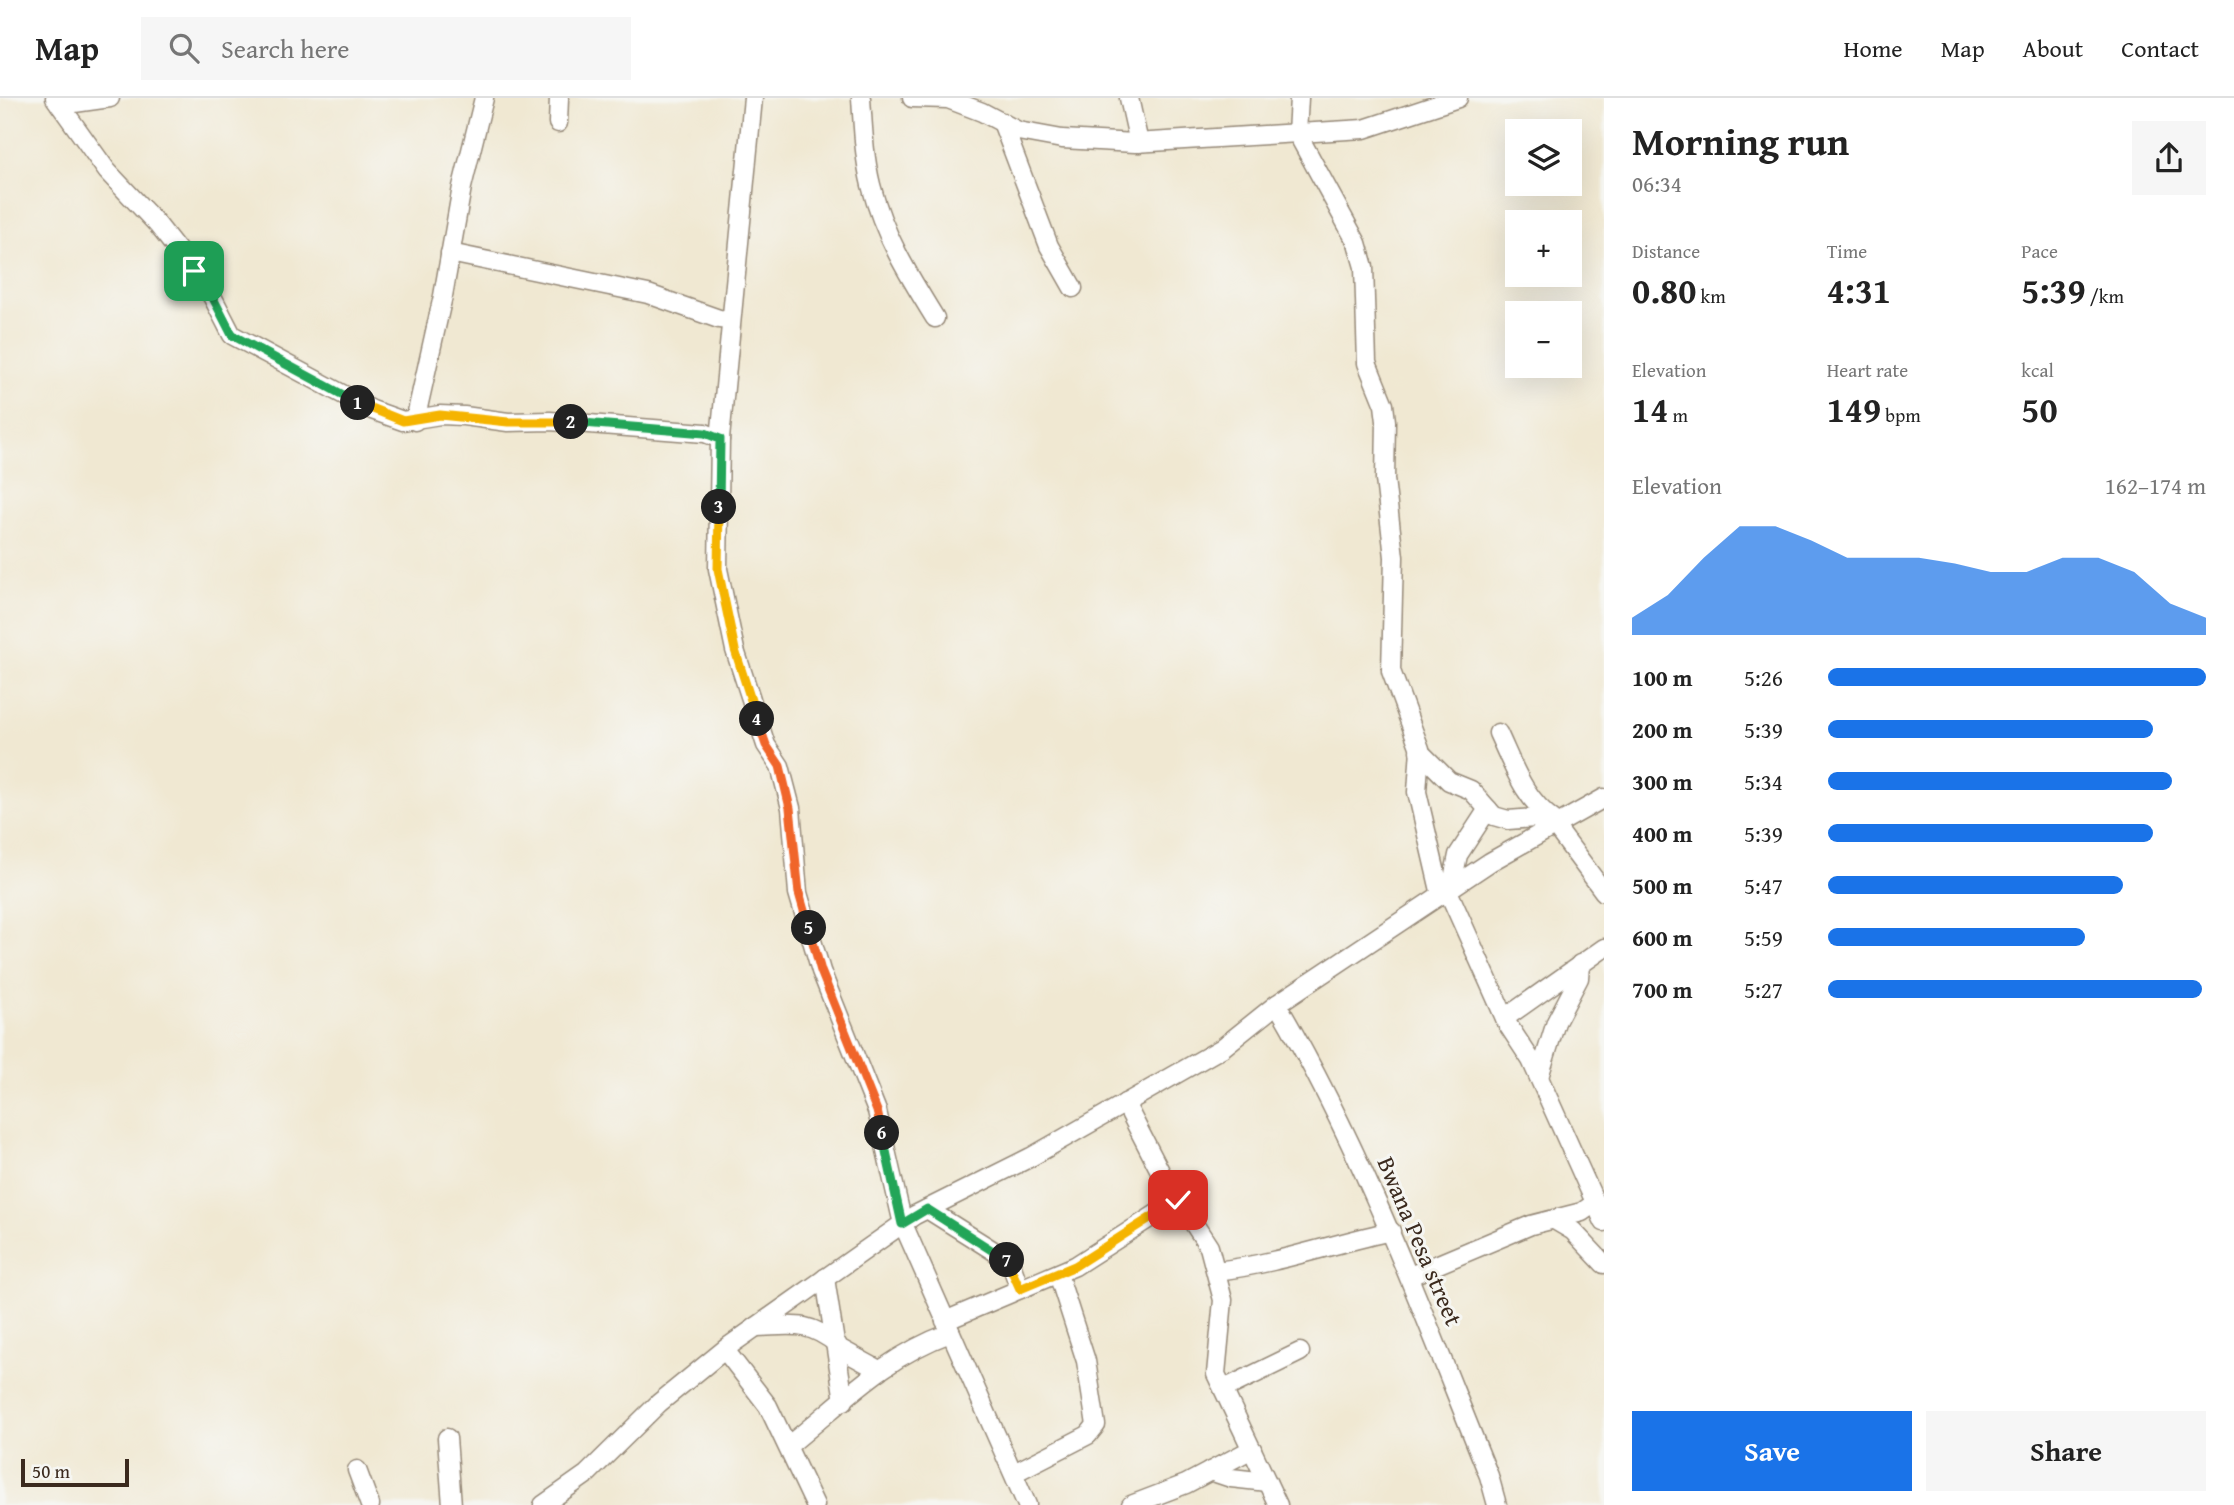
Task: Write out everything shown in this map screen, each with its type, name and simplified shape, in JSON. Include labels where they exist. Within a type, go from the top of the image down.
[{"type":"street","points":[[57,102],[110,98]]},
{"type":"street","points":[[415,421],[420,407],[462,187],[484,98]]},
{"type":"street","points":[[558,124],[559,98]]},
{"type":"street","points":[[753,98],[720,439],[718,569],[735,650],[766,745],[780,766],[790,808],[799,893],[821,971],[877,1111],[902,1224],[1027,1505]]},
{"type":"street","points":[[861,98],[870,183],[879,212],[895,251],[935,318]]},
{"type":"street","points":[[912,98],[948,99],[1018,131],[1062,139],[1139,143],[1364,129],[1397,121],[1458,98]]},
{"type":"street","points":[[1129,98],[1139,143]]},
{"type":"street","points":[[1299,98],[1297,134],[1357,243],[1364,267],[1367,363],[1384,405],[1386,421],[1385,479],[1394,557],[1391,671],[1419,751],[1417,792],[1420,815],[1447,891],[1505,1018],[1539,1077],[1604,1222]]},
{"type":"street","points":[[57,102],[107,171],[157,224],[194,271],[212,296],[232,335],[372,410],[403,421],[440,415],[508,422],[550,421],[705,433],[720,439]]},
{"type":"street","points":[[1002,122],[1049,246],[1073,288]]},
{"type":"street","points":[[450,253],[493,264],[648,293],[719,319],[731,320]]},
{"type":"street","points":[[1498,733],[1521,783],[1534,803],[1555,822],[1604,892]]},
{"type":"street","points":[[1419,751],[1449,781],[1471,790],[1494,816],[1508,820],[1555,822]]},
{"type":"street","points":[[544,1505],[573,1485],[659,1403],[725,1350],[902,1224],[1031,1157],[1222,1048],[1277,1004],[1447,891],[1555,822],[1602,805]]},
{"type":"street","points":[[1447,891],[1458,855],[1488,808]]},
{"type":"street","points":[[1505,1018],[1604,948]]},
{"type":"street","points":[[1539,1077],[1556,1023],[1579,978],[1580,964]]},
{"type":"street","name":"Bwana Pesa street","points":[[1277,1004],[1315,1068],[1338,1120],[1365,1169],[1489,1476],[1497,1505]]},
{"type":"street","points":[[1125,1103],[1178,1200],[1209,1247],[1223,1300],[1216,1374],[1278,1505]]},
{"type":"street","points":[[789,1445],[844,1401],[877,1369],[1020,1289],[1058,1274],[1178,1200]]},
{"type":"street","points":[[1410,1276],[1531,1226],[1582,1212],[1596,1202]]},
{"type":"street","points":[[927,1209],[1005,1258],[1012,1267],[1020,1289]]},
{"type":"street","points":[[1556,1221],[1573,1231],[1604,1264]]},
{"type":"street","points":[[1216,1271],[1283,1261],[1321,1247],[1391,1231]]},
{"type":"street","points":[[1014,1473],[1088,1435],[1096,1425],[1086,1361],[1058,1274]]},
{"type":"street","points":[[825,1278],[844,1401]]},
{"type":"street","points":[[756,1327],[806,1326],[823,1332],[837,1345],[877,1369]]},
{"type":"street","points":[[725,1350],[768,1406],[789,1445],[815,1505]]},
{"type":"street","points":[[1224,1389],[1300,1352]]},
{"type":"street","points":[[447,1438],[452,1505]]},
{"type":"street","points":[[1131,1505],[1210,1471],[1252,1449]]},
{"type":"street","points":[[357,1470],[370,1505]]},
{"type":"street","points":[[1210,1471],[1231,1478],[1267,1482]]},
{"type":"street","points":[[573,1485],[574,1505]]},
{"type":"route","points":[[194,271],[212,296],[232,335],[372,410],[393,418],[415,421],[440,415],[508,422],[576,422],[651,431],[705,433],[720,439],[718,569],[735,650],[766,745],[780,766],[790,808],[799,893],[821,971],[877,1111],[902,1224],[927,1209],[1005,1258],[1017,1277],[1020,1289],[1075,1266],[1098,1248],[1136,1228],[1178,1200]]}]
